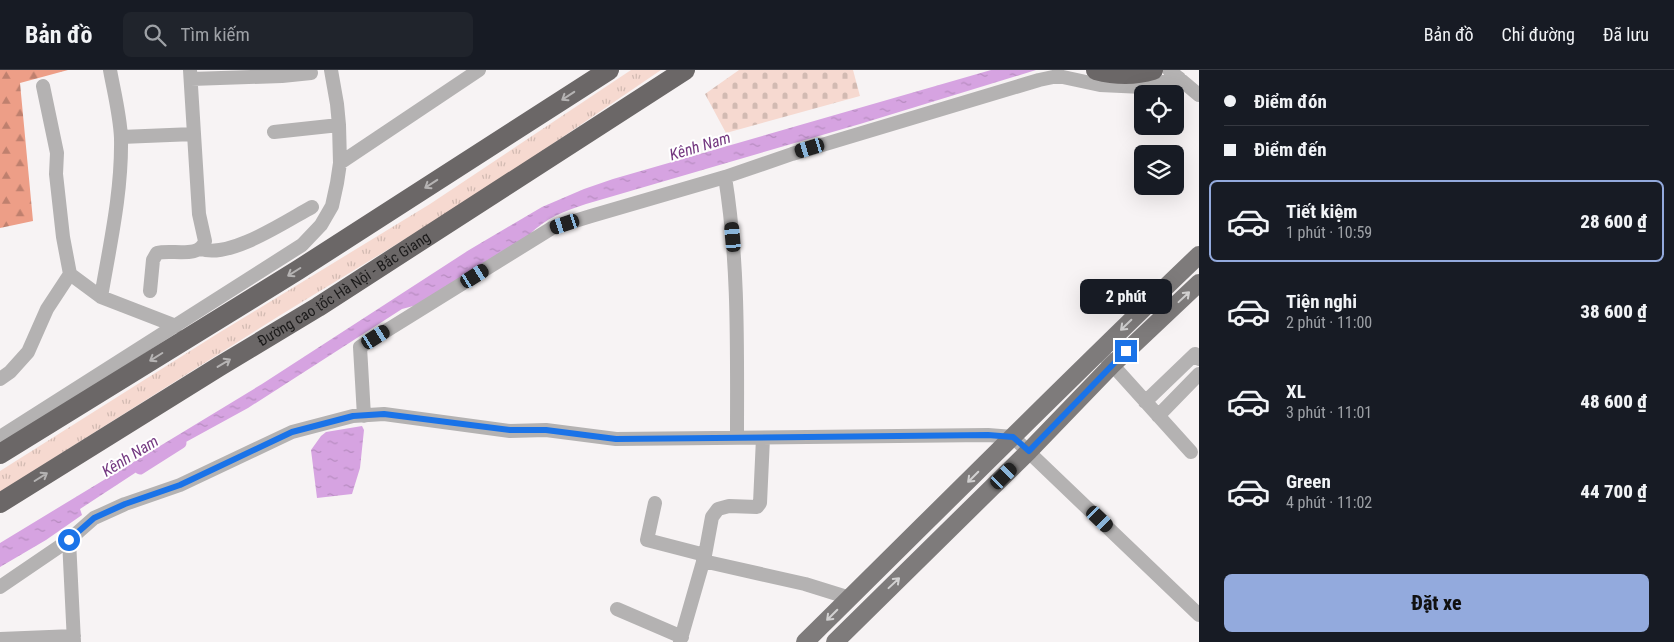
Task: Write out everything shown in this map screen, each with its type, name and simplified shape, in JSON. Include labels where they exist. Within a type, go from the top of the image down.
[{"type":"highway","points":[[0,454],[298,270],[609,70]]},
{"type":"highway","name":"Đường cao tốc Hà Nội - Bắc Giang","points":[[0,503],[318,307],[685,70]]},
{"type":"highway","points":[[496,192],[615,126],[701,70]]},
{"type":"highway","points":[[1096,70],[1122,74],[1153,70]]},
{"type":"main road","points":[[805,642],[1099,350],[1199,255]]},
{"type":"main road","points":[[835,642],[1029,451],[1112,365],[1199,283]]},
{"type":"street","points":[[101,297],[112,237],[120,175],[121,137],[110,70]]},
{"type":"street","points":[[0,437],[302,245],[321,225],[332,206],[340,163],[337,104],[331,70]]},
{"type":"street","points":[[340,163],[479,70]]},
{"type":"street","points":[[150,291],[154,260],[157,253],[163,251],[196,252],[201,249],[205,241],[199,214],[191,75],[282,76],[311,73]]},
{"type":"street","points":[[364,416],[360,347],[552,228],[725,177],[792,154],[1039,80],[1058,76],[1100,85],[1143,86],[1174,74],[1199,95]]},
{"type":"street","points":[[43,86],[57,153],[56,174],[63,238],[70,274],[101,297],[176,326]]},
{"type":"street","points":[[274,132],[339,125]]},
{"type":"street","points":[[121,137],[194,134]]},
{"type":"street","points":[[725,177],[737,291],[737,438]]},
{"type":"street","points":[[201,249],[208,251],[220,250],[250,241],[312,207]]},
{"type":"street","points":[[0,379],[10,372],[28,352],[47,309],[70,274]]},
{"type":"street","points":[[1099,350],[1191,452]]},
{"type":"street","points":[[1145,402],[1195,354],[1199,358]]},
{"type":"street","points":[[1158,416],[1199,374]]},
{"type":"street","points":[[0,587],[69,540],[94,518],[125,504],[180,485],[292,432],[353,416],[384,414],[510,430],[546,430],[616,439],[988,435],[1013,437],[1199,615]]},
{"type":"street","points":[[617,609],[681,641],[704,558],[712,517],[718,509],[729,506],[757,507],[760,503],[763,438]]},
{"type":"street","points":[[655,503],[646,540],[850,598]]},
{"type":"street","points":[[9,640],[74,639],[69,540]]},
{"type":"green space","points":[[0,70],[68,70],[20,83],[33,221],[0,228]]},
{"type":"green space","points":[[631,70],[661,70],[523,164],[433,222],[279,316],[0,492],[0,471],[217,334],[430,204]]},
{"type":"green space","points":[[739,70],[853,70],[860,96],[726,133],[705,94]]},
{"type":"water","name":"Kênh Nam","points":[[991,70],[1036,70],[860,124],[586,204],[556,216],[417,305],[402,309],[248,408],[164,454],[80,509],[82,515],[46,540],[0,567],[0,543],[262,384],[469,250],[542,207],[613,179]]},
{"type":"water","points":[[362,426],[364,430],[360,468],[352,494],[317,498],[311,450],[326,432]]},
{"type":"waterway","name":"Kênh Nam","points":[[140,469],[181,443]]},
{"type":"route","points":[[69,540],[94,518],[125,504],[180,485],[292,432],[353,416],[384,414],[510,430],[546,430],[616,439],[988,435],[1013,437],[1029,451],[1126,351]]}]
